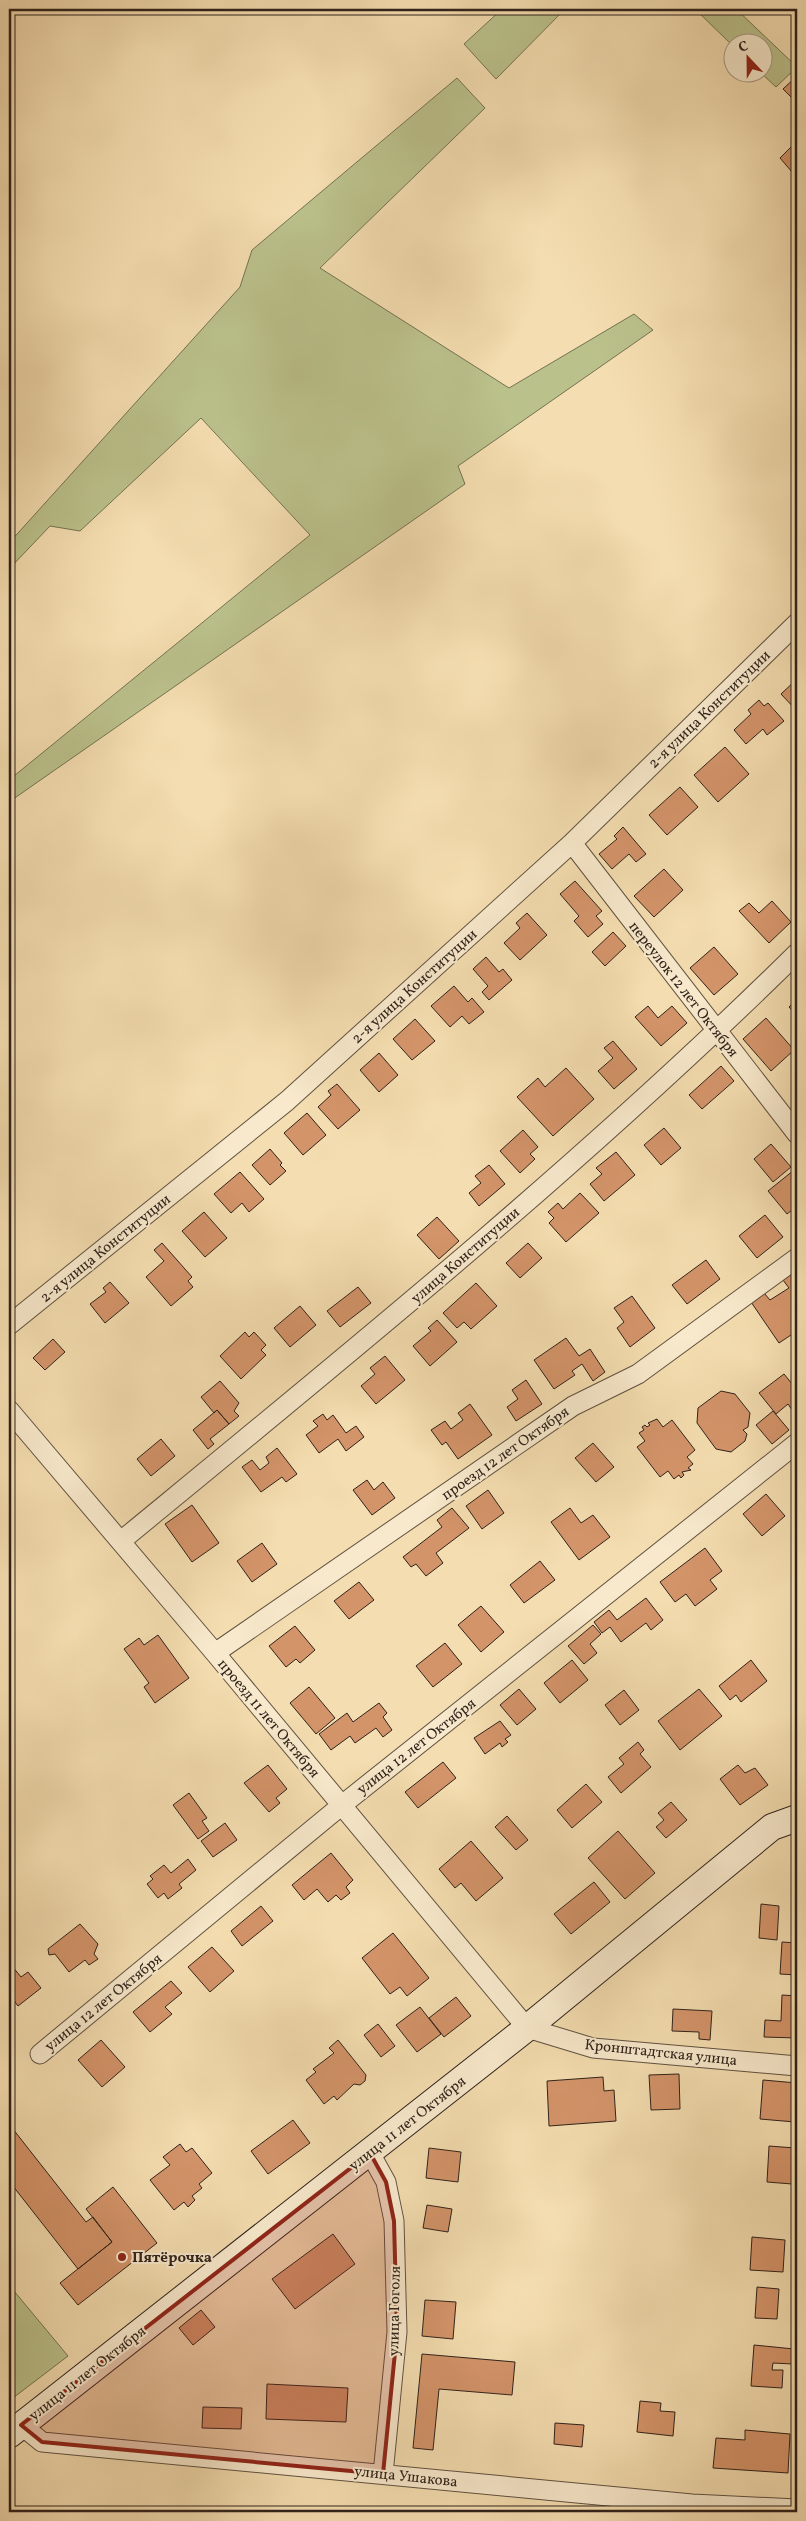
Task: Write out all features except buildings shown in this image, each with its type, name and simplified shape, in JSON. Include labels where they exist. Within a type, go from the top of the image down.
[{"type":"street","name":"2-я улица Конституции","points":[[9,1325],[287,1100],[572,843],[797,623]]},
{"type":"street","name":"переулок 12 лет Октября","points":[[572,843],[797,1134]]},
{"type":"street","name":"улица Конституции","points":[[121,1541],[426,1290],[717,1032],[797,953]]},
{"type":"street","name":"проезд 12 лет Октября","points":[[215,1653],[573,1406],[638,1374],[797,1258]]},
{"type":"street","name":"проезд 11 лет Октября","points":[[9,1410],[215,1653],[527,2028]]},
{"type":"street","name":"улица 12 лет Октября","points":[[40,2054],[342,1805],[797,1443]]},
{"type":"street","name":"улица 11 лет Октября","points":[[15,2430],[527,2028],[772,1827],[797,1803]]},
{"type":"street","points":[[772,1827],[797,1818]]},
{"type":"street","name":"Кронштадтская улица","points":[[527,2028],[592,2048],[797,2066]]},
{"type":"street","name":"улица Гоголя","points":[[370,2153],[386,2182],[394,2221],[397,2332],[383,2474]]},
{"type":"street","name":"улица Ушакова","points":[[15,2430],[42,2442],[383,2474],[692,2508],[797,2509]]},
{"type":"street","points":[[797,2504],[797,2509]]},
{"type":"highlighted area","points":[[370,2153],[386,2182],[394,2221],[397,2332],[383,2474],[42,2442],[21,2425]]},
{"type":"green space","points":[[502,9],[565,9],[496,79],[464,44]]},
{"type":"green space","points":[[695,9],[736,9],[760,32],[724,32],[724,37]]},
{"type":"green space","points":[[774,45],[797,67],[776,87],[771,82],[774,82]]},
{"type":"green space","points":[[457,78],[485,108],[320,268],[509,388],[634,314],[653,330],[458,466],[465,484],[9,802],[9,780],[310,535],[201,418],[80,531],[50,526],[9,569],[9,543],[240,287],[252,250]]},
{"type":"green space","points":[[9,2285],[68,2356],[9,2401]]},
{"type":"place","name":"Пятёрочка","points":[[122,2257]]}]
